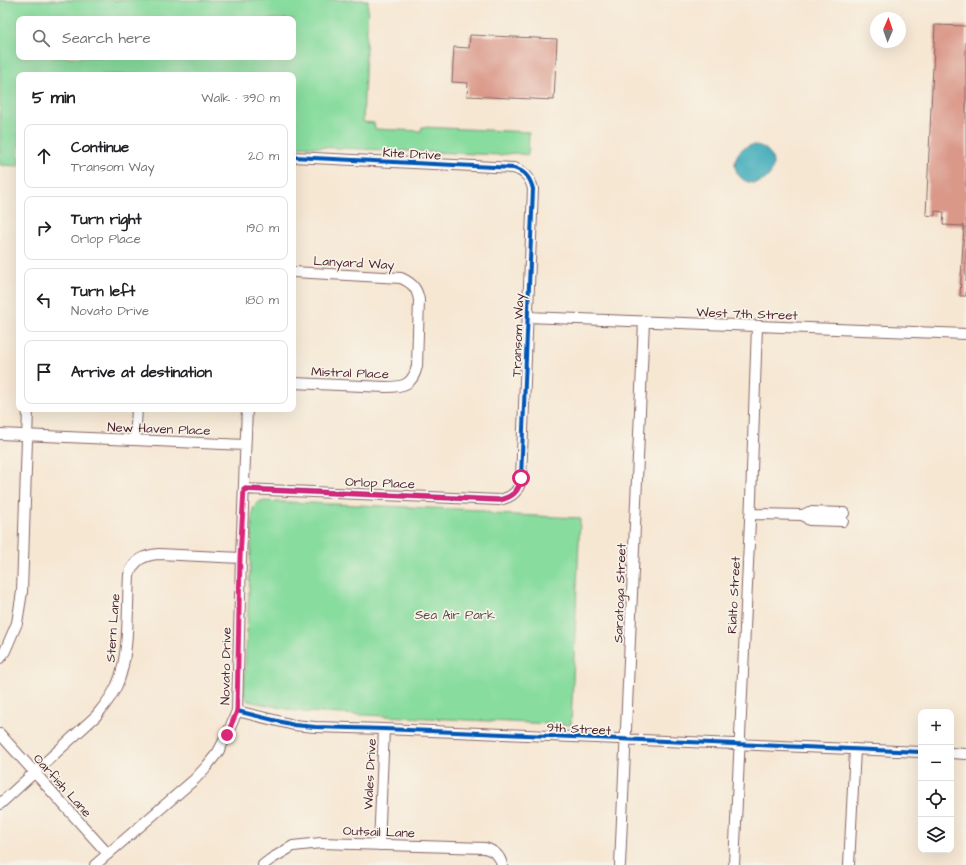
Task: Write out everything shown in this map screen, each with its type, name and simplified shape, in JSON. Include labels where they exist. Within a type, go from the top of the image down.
[{"type":"street","name":"Kite Drive","points":[[296,157],[514,168],[523,171],[528,175]]},
{"type":"street","name":"Transom Way","points":[[514,494],[520,487],[521,478],[533,189],[528,175]]},
{"type":"street","name":"Lanyard Way","points":[[296,272],[391,277],[401,278],[412,283],[418,293],[419,300],[417,366],[412,380],[405,385]]},
{"type":"street","name":"West 7th Street","points":[[527,317],[966,334]]},
{"type":"street","name":"Saratoga Street","points":[[620,865],[644,321]]},
{"type":"street","name":"Rialto Street","points":[[734,865],[751,514],[757,326]]},
{"type":"street","name":"Mistral Place","points":[[296,383],[386,387],[398,387],[405,385]]},
{"type":"street","points":[[0,658],[5,651],[17,623],[22,592],[28,412]]},
{"type":"street","points":[[135,440],[137,412]]},
{"type":"street","name":"Novato Drive","points":[[95,865],[195,779],[218,752],[237,711],[240,558],[247,412]]},
{"type":"street","name":"New Haven Place","points":[[0,434],[245,444]]},
{"type":"street","name":"Orlop Place","points":[[244,489],[499,500],[508,498],[514,494]]},
{"type":"street","points":[[751,514],[803,516],[809,512],[843,517]]},
{"type":"street","name":"Stern Lane","points":[[0,804],[96,716],[108,701],[117,685],[122,672],[125,654],[129,575],[131,568],[143,556],[150,555],[240,558]]},
{"type":"street","name":"9th Street","points":[[237,711],[294,725],[315,727],[918,752]]},
{"type":"street","name":"Wales Drive","points":[[379,845],[384,729]]},
{"type":"street","name":"Oarfish Lane","points":[[0,734],[108,854]]},
{"type":"street","points":[[850,865],[854,749]]},
{"type":"street","points":[[954,753],[966,754]]},
{"type":"street","name":"Outsail Lane","points":[[263,865],[286,850],[302,845],[321,843],[485,848],[493,850],[498,854],[502,865]]},
{"type":"green space","points":[[0,0],[368,0],[363,122],[374,123],[375,129],[421,131],[422,127],[529,132],[528,155],[514,153],[500,155],[296,146],[296,72],[16,72],[16,166],[0,165]]},
{"type":"green space","name":"Sea Air Park","points":[[260,501],[481,510],[493,514],[580,518],[571,725],[302,712],[248,701],[244,693],[253,508]]},
{"type":"water","points":[[750,145],[758,145],[770,154],[773,164],[770,174],[764,180],[758,183],[750,183],[738,174],[735,168],[735,160],[744,148]]},
{"type":"building","points":[[935,25],[966,26],[966,296],[960,296],[964,226],[943,225],[944,212],[935,211],[935,216],[926,215]]},
{"type":"building","points":[[470,35],[557,39],[554,100],[467,96],[468,83],[452,82],[454,47],[469,48]]},
{"type":"cycle path","points":[[244,489],[499,500],[512,495],[517,490],[521,478],[533,189],[529,178],[524,173],[514,168],[296,157]]},
{"type":"cycle path","points":[[237,711],[294,725],[315,727],[918,752]]},
{"type":"route","points":[[227,735],[237,711],[240,558],[244,489],[499,500],[508,498],[514,494],[520,487],[521,478]]}]
